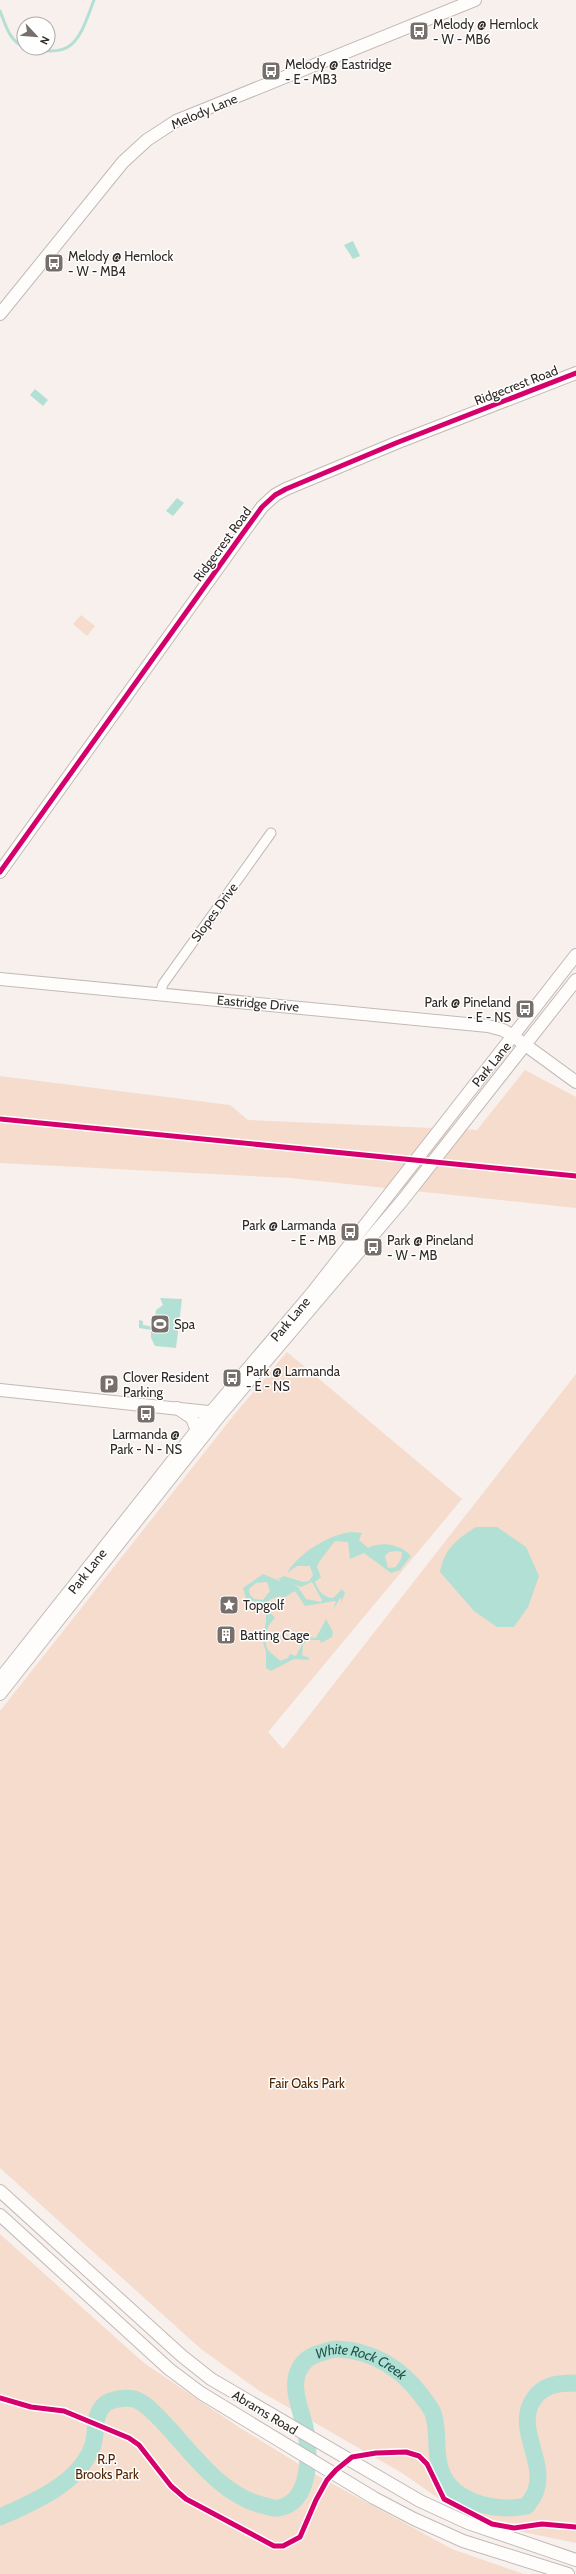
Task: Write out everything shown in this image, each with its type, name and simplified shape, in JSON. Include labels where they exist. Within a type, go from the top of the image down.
[{"type":"main road","name":"Melody Lane","points":[[0,314],[123,162],[160,130],[176,121],[475,0]]},
{"type":"main road","name":"Ridgecrest Road","points":[[0,872],[243,533],[275,495],[389,446],[576,373]]},
{"type":"main road","name":"Park Lane","points":[[0,1694],[217,1412],[316,1296],[390,1191],[576,955]]},
{"type":"main road","name":"Eastridge Drive","points":[[0,979],[474,1024],[503,1030],[576,1082]]},
{"type":"main road","name":"Park Lane","points":[[330,1277],[402,1201],[576,980]]},
{"type":"main road","points":[[390,1191],[402,1201]]},
{"type":"main road","points":[[0,1390],[217,1412]]},
{"type":"main road","points":[[174,1407],[188,1415],[196,1424],[197,1431]]},
{"type":"main road","name":"Park Lane","points":[[0,1679],[197,1431],[217,1412]]},
{"type":"main road","name":"Abrams Road","points":[[0,2191],[182,2356],[211,2378],[383,2482],[468,2523],[576,2560]]},
{"type":"main road","name":"Abrams Road","points":[[0,2215],[169,2369],[195,2388],[374,2498],[463,2542],[568,2574]]},
{"type":"street","name":"Slopes Drive","points":[[160,994],[163,984],[271,833]]},
{"type":"green space","points":[[81,615],[95,626],[87,636],[73,624]]},
{"type":"green space","points":[[525,1070],[576,1097],[576,1208],[290,1178],[0,1163],[0,1076],[230,1105],[248,1120],[477,1130]]},
{"type":"green space","name":"Fair Oaks Park","points":[[287,1352],[462,1499],[268,1732],[283,1749],[576,1374],[576,2543],[493,2526],[438,2498],[402,2473],[258,2390],[201,2349],[0,2168],[0,1711],[234,1415]]},
{"type":"green space","name":"R.P. Brooks Park","points":[[0,2234],[144,2363],[240,2428],[320,2477],[452,2549],[524,2574],[0,2574]]},
{"type":"water","points":[[353,241],[360,256],[353,259],[344,245]]},
{"type":"water","points":[[35,389],[48,400],[43,406],[30,395]]},
{"type":"water","points":[[177,498],[184,503],[173,516],[166,511]]},
{"type":"water","name":"Spa","points":[[160,1298],[182,1299],[176,1348],[155,1346],[151,1338],[151,1330],[139,1328],[139,1320],[143,1321],[143,1325],[154,1327],[156,1310],[163,1305]]},
{"type":"water","points":[[476,1527],[497,1527],[526,1547],[539,1576],[528,1607],[514,1627],[497,1627],[474,1611],[440,1572],[445,1557],[452,1545]]},
{"type":"water","points":[[351,1532],[362,1533],[359,1540],[368,1548],[385,1544],[391,1545],[402,1549],[411,1556],[400,1570],[391,1573],[364,1553],[350,1559],[348,1542],[335,1541],[319,1562],[317,1567],[321,1577],[315,1582],[321,1593],[329,1597],[333,1598],[342,1589],[345,1593],[341,1603],[341,1597],[332,1611],[336,1602],[335,1601],[305,1606],[295,1591],[283,1598],[280,1596],[269,1600],[268,1610],[275,1618],[266,1633],[265,1642],[268,1650],[280,1661],[288,1658],[290,1654],[296,1656],[306,1637],[316,1638],[326,1619],[333,1632],[332,1637],[321,1643],[320,1640],[307,1640],[303,1645],[302,1655],[309,1658],[309,1660],[294,1659],[271,1671],[266,1668],[266,1652],[262,1639],[266,1622],[266,1611],[260,1603],[246,1599],[243,1588],[263,1574],[282,1582],[278,1579],[284,1576],[303,1582],[309,1581],[313,1575],[310,1566],[297,1566],[287,1573],[306,1552],[324,1541]],"holes":[[[389,1552],[402,1552],[401,1559],[396,1567],[388,1568],[385,1556]],[[267,1582],[270,1591],[263,1600],[254,1599],[250,1595],[249,1589],[256,1583]],[[312,1582],[322,1600],[321,1602],[306,1599],[298,1587],[292,1584],[301,1587]]]},
{"type":"waterway","points":[[56,51],[67,48],[80,34],[94,0]]},
{"type":"waterway","points":[[0,11],[6,27],[16,42]]},
{"type":"waterway","name":"White Rock Creek","points":[[0,2517],[41,2498],[67,2481],[87,2458],[93,2445],[97,2418],[101,2408],[108,2402],[123,2398],[134,2399],[146,2406],[164,2423],[208,2472],[233,2492],[247,2500],[273,2508],[279,2508],[290,2504],[298,2496],[303,2486],[308,2462],[307,2438],[296,2392],[296,2378],[302,2365],[310,2357],[337,2349],[362,2353],[384,2362],[395,2369],[413,2385],[433,2413],[436,2426],[439,2464],[444,2477],[452,2488],[462,2496],[487,2506],[514,2508],[527,2506],[534,2496],[538,2479],[535,2456],[527,2422],[528,2411],[537,2395],[547,2388],[558,2384],[576,2383]]},
{"type":"cycle path","points":[[0,872],[243,533],[262,507],[275,495],[396,443],[576,373]]},
{"type":"cycle path","points":[[0,1119],[576,1176]]},
{"type":"cycle path","points":[[0,2398],[31,2407],[64,2411],[129,2438],[139,2445],[171,2486],[186,2499],[274,2546],[283,2546],[300,2537],[316,2500],[327,2480],[336,2470],[352,2457],[376,2453],[406,2452],[419,2456],[427,2464],[444,2499],[492,2524],[514,2528],[542,2524],[576,2527]]},
{"type":"place","name":"Melody @ Hemlock - W - MB6","points":[[419,31]]},
{"type":"place","name":"Melody @ Eastridge - E - MB3","points":[[271,71]]},
{"type":"place","name":"Melody @ Hemlock - W - MB4","points":[[54,263]]},
{"type":"place","name":"Park @ Pineland - E - NS","points":[[525,1009]]},
{"type":"place","name":"Park @ Larmanda - E - MB","points":[[350,1232]]},
{"type":"place","name":"Park @ Pineland - W - MB","points":[[373,1247]]},
{"type":"place","name":"Spa","points":[[160,1324]]},
{"type":"place","name":"Park @ Larmanda - E - NS","points":[[232,1378]]},
{"type":"place","name":"Clover Resident Parking","points":[[109,1384]]},
{"type":"place","name":"Larmanda @ Park - N - NS","points":[[146,1414]]},
{"type":"place","name":"Topgolf","points":[[229,1605]]},
{"type":"place","name":"Batting Cage","points":[[226,1635]]}]
